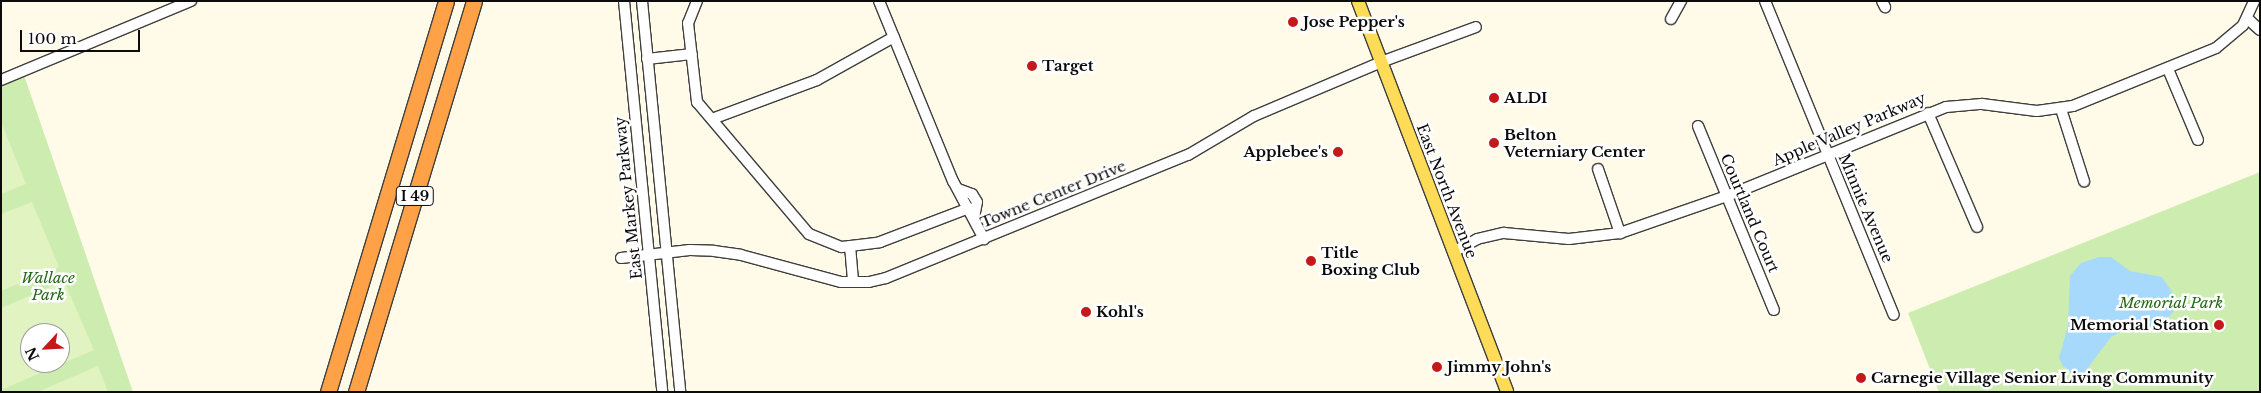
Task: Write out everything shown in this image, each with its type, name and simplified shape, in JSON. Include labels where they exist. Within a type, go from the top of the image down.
[{"type":"highway","name":"I 49","points":[[328,392],[446,1]]},
{"type":"highway","name":"I 49","points":[[356,392],[474,1]]},
{"type":"main road","name":"East North Avenue","points":[[1358,1],[1507,392]]},
{"type":"street","points":[[1,80],[191,1]]},
{"type":"street","name":"East Markey Parkway","points":[[624,1],[662,392]]},
{"type":"street","points":[[642,1],[680,392]]},
{"type":"street","points":[[697,1],[688,23],[697,102],[809,234],[842,247],[880,242],[969,208]]},
{"type":"street","points":[[879,1],[958,189],[984,239]]},
{"type":"street","points":[[1670,19],[1681,1]]},
{"type":"street","name":"Minnie Avenue","points":[[1765,1],[1894,315]]},
{"type":"street","points":[[2254,1],[2248,19],[2260,30]]},
{"type":"street","name":"Apple Valley Parkway","points":[[1453,252],[1477,239],[1504,233],[1569,239],[1620,234],[1727,196],[1946,107],[1972,104],[2037,111],[2061,109],[2168,69],[2221,45],[2248,19]]},
{"type":"street","name":"Towne Center Drive","points":[[621,258],[690,250],[741,254],[811,276],[853,282],[886,278],[1188,155],[1254,116],[1381,62],[1476,27]]},
{"type":"street","points":[[712,119],[817,80],[894,37]]},
{"type":"street","points":[[648,58],[692,54]]},
{"type":"street","points":[[2168,69],[2198,140]]},
{"type":"street","points":[[2061,109],[2084,182]]},
{"type":"street","points":[[1928,113],[1977,227]]},
{"type":"street","name":"Courtland Court","points":[[1698,126],[1774,310]]},
{"type":"street","points":[[1598,169],[1620,234]]},
{"type":"street","points":[[958,189],[972,194],[977,202],[974,218]]},
{"type":"street","points":[[850,246],[853,282]]},
{"type":"green space","name":"Wallace Park","points":[[24,75],[133,392],[1,392],[1,85]]},
{"type":"green space","points":[[1,122],[26,184],[1,194]]},
{"type":"green space","name":"Memorial Park","points":[[2260,172],[2260,392],[1939,392],[1908,313]]},
{"type":"green space","points":[[32,202],[59,267],[1,291],[1,214]]},
{"type":"green space","points":[[64,281],[94,350],[70,360],[70,323],[20,323],[20,373],[41,373],[1,390],[1,308]]},
{"type":"green space","points":[[98,366],[108,392],[37,392]]},
{"type":"water","points":[[2099,257],[2111,257],[2130,271],[2162,277],[2174,295],[2174,311],[2158,329],[2126,329],[2111,337],[2084,373],[2074,374],[2063,366],[2059,358],[2068,326],[2070,276],[2081,263]]},
{"type":"place","name":"Jose Pepper's","points":[[1293,22]]},
{"type":"place","name":"Target","points":[[1032,66]]},
{"type":"place","name":"ALDI","points":[[1494,98]]},
{"type":"place","name":"Belton Veterniary Center","points":[[1494,143]]},
{"type":"place","name":"Applebee's","points":[[1338,152]]},
{"type":"place","name":"Title Boxing Club","points":[[1311,261]]},
{"type":"place","name":"Kohl's","points":[[1086,312]]},
{"type":"place","name":"Memorial Station","points":[[2219,325]]},
{"type":"place","name":"Jimmy John's","points":[[1437,367]]},
{"type":"place","name":"Carnegie Village Senior Living Community","points":[[1861,378]]}]
